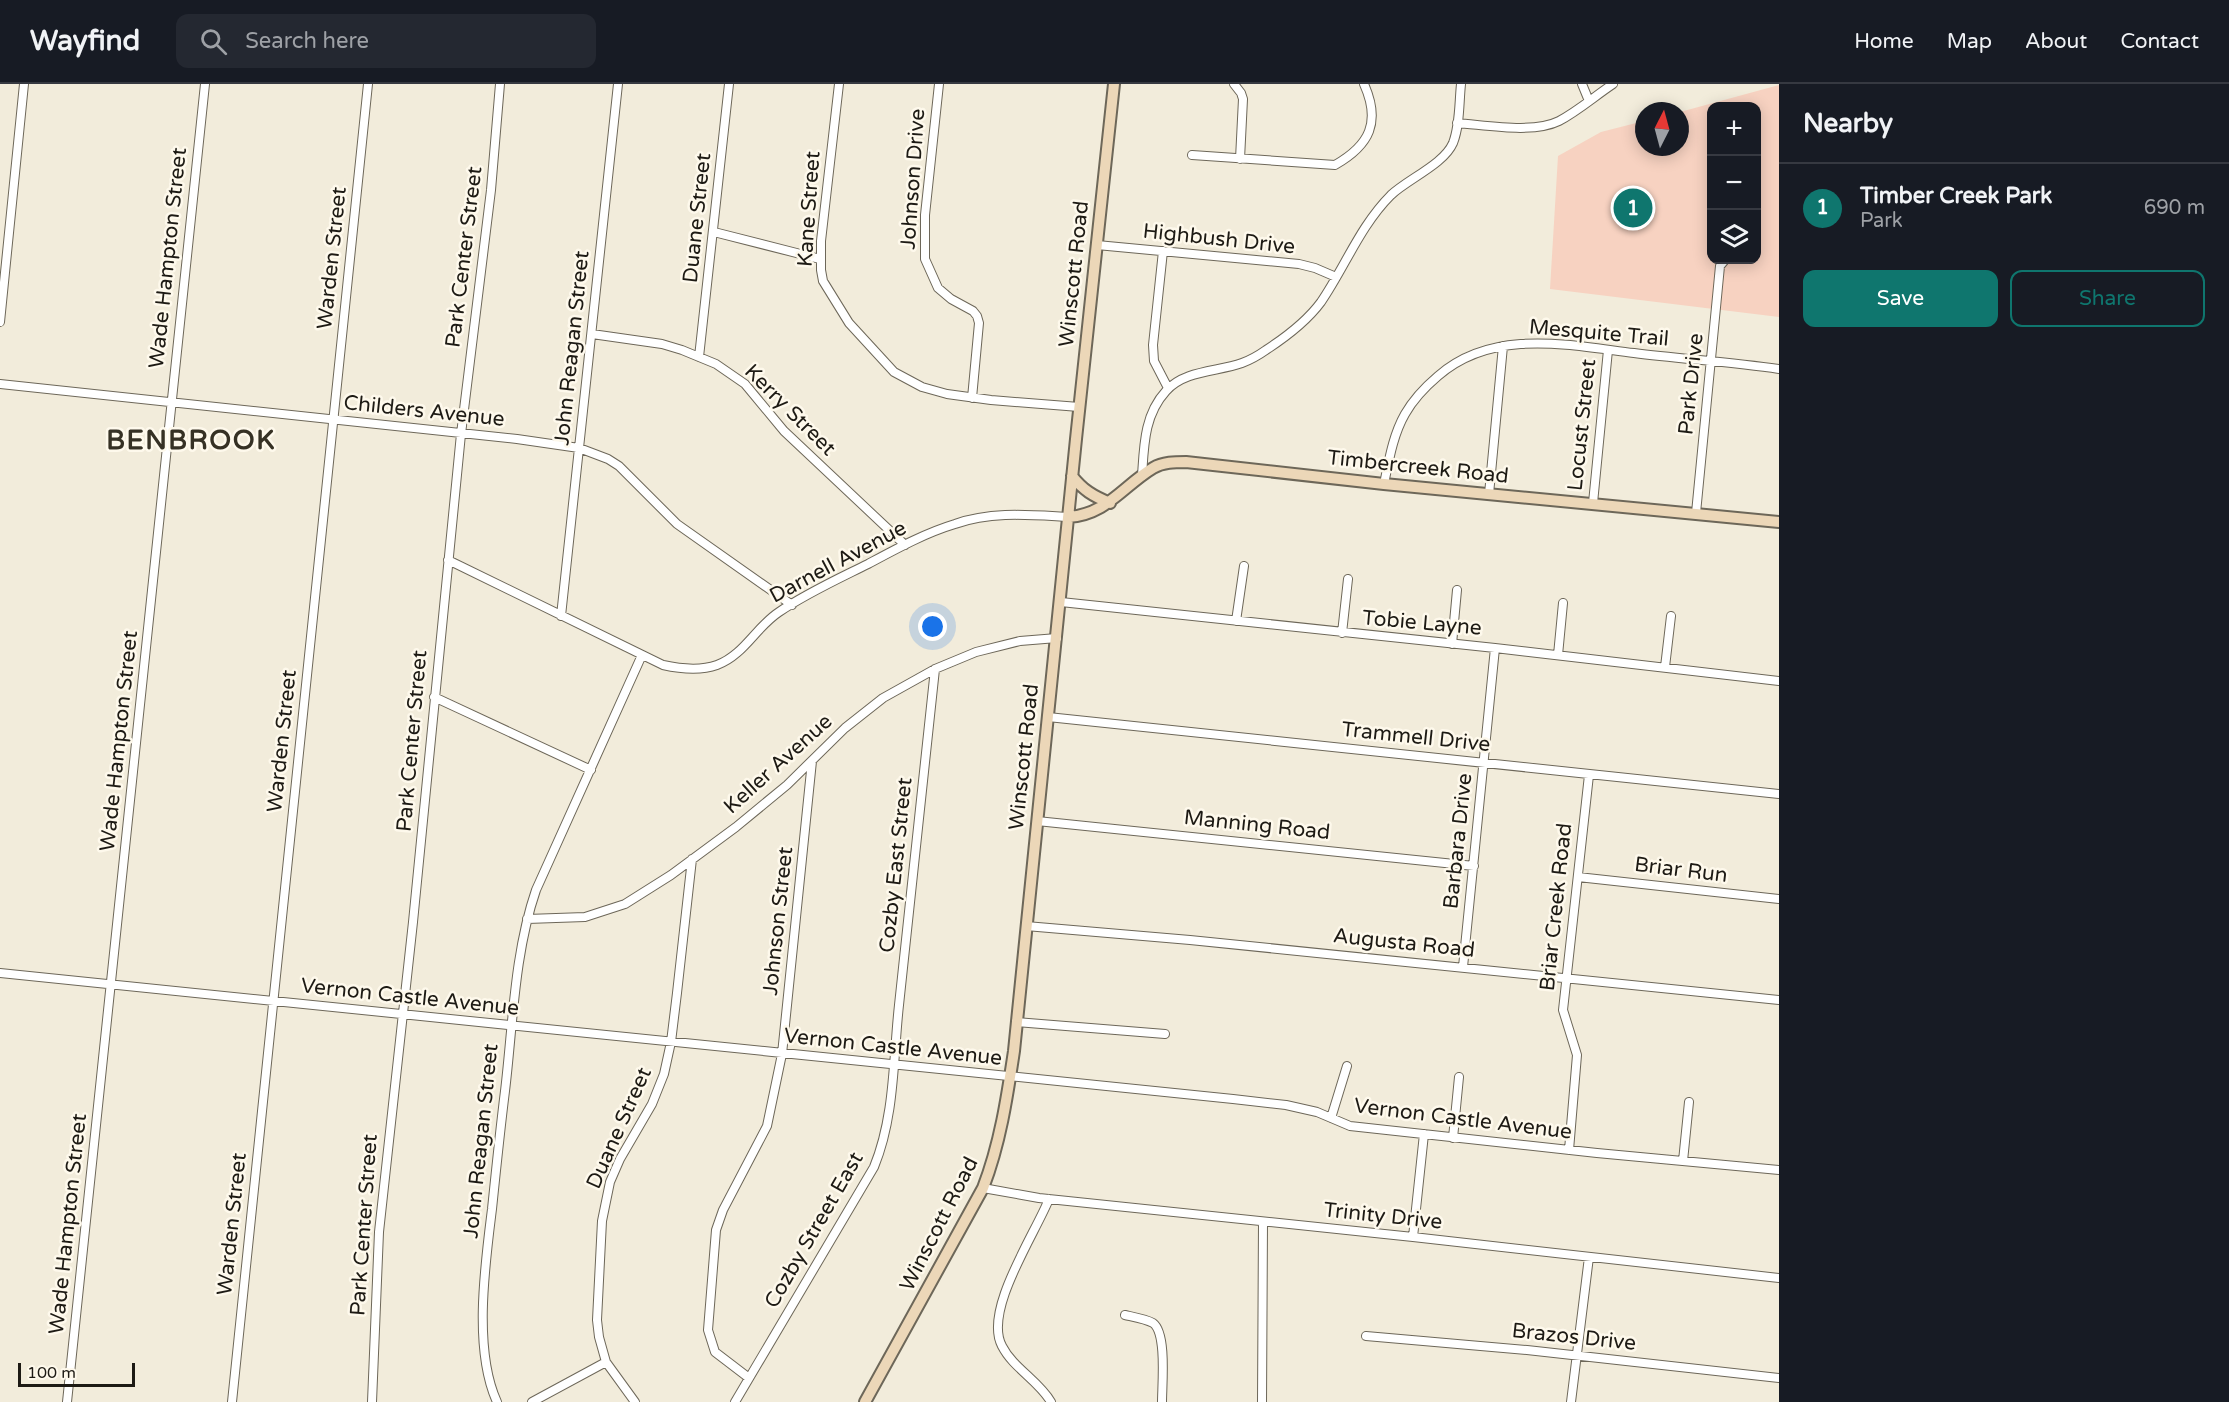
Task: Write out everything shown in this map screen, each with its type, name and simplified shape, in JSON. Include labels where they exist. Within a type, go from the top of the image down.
[{"type":"main road","name":"Winscott Road","points":[[865,1402],[983,1188],[996,1156],[1010,1077],[1114,84]]},
{"type":"main road","name":"Timbercreek Road","points":[[1068,517],[1085,516],[1110,503],[1155,467],[1171,462],[1186,462],[1384,484],[1779,522]]},
{"type":"main road","points":[[1072,476],[1083,490],[1110,503]]},
{"type":"street","points":[[0,322],[24,84]]},
{"type":"street","name":"Wade Hampton Street","points":[[67,1402],[205,84]]},
{"type":"street","name":"Warden Street","points":[[232,1402],[368,84]]},
{"type":"street","name":"Park Center Street","points":[[372,1402],[379,1232],[413,922],[461,434],[490,190],[500,84]]},
{"type":"street","name":"John Reagan Street","points":[[561,616],[618,84]]},
{"type":"street","name":"Duane Street","points":[[699,357],[729,84]]},
{"type":"street","name":"Kane Street","points":[[838,84],[820,259],[823,281],[836,305],[862,339],[894,372],[922,387],[972,398],[1079,407]]},
{"type":"street","name":"Johnson Drive","points":[[939,84],[926,215],[925,259],[938,288],[974,311],[977,316],[979,323],[972,398]]},
{"type":"street","points":[[1234,84],[1243,99],[1240,159]]},
{"type":"street","points":[[1192,155],[1330,166],[1342,161],[1368,138],[1373,113],[1371,100],[1364,84]]},
{"type":"street","points":[[1142,476],[1148,422],[1159,398],[1168,388],[1187,377],[1242,363],[1264,352],[1304,320],[1319,304],[1352,246],[1375,214],[1392,195],[1446,154],[1453,143],[1461,84]]},
{"type":"street","points":[[1582,84],[1589,101]]},
{"type":"street","points":[[1457,123],[1528,128],[1547,125],[1558,121],[1613,84]]},
{"type":"street","points":[[714,232],[820,259]]},
{"type":"street","name":"Highbush Drive","points":[[1097,245],[1299,264],[1336,277]]},
{"type":"street","points":[[1163,251],[1153,345],[1154,361],[1168,388]]},
{"type":"street","name":"Park Drive","points":[[1696,513],[1722,264]]},
{"type":"street","name":"Kerry Street","points":[[592,334],[662,344],[716,364],[745,384],[784,431],[905,545]]},
{"type":"street","name":"Mesquite Trail","points":[[1384,484],[1399,428],[1412,404],[1450,366],[1480,351],[1503,346],[1545,343],[1779,369]]},
{"type":"street","points":[[1489,494],[1503,346]]},
{"type":"street","name":"Locust Street","points":[[1593,503],[1608,350]]},
{"type":"street","name":"Childers Avenue","points":[[0,384],[516,439],[579,448],[600,454],[619,466],[677,524],[792,605]]},
{"type":"street","name":"Darnell Avenue","points":[[448,560],[663,664],[682,669],[704,668],[718,665],[731,658],[745,646],[757,630],[778,612],[905,545],[955,524],[997,515],[1068,517]]},
{"type":"street","points":[[1236,621],[1244,566]]},
{"type":"street","points":[[1342,633],[1348,579]]},
{"type":"street","points":[[1452,644],[1457,590]]},
{"type":"street","name":"Tobie Layne","points":[[1061,602],[1779,681]]},
{"type":"street","points":[[1558,655],[1563,603]]},
{"type":"street","points":[[1665,667],[1671,616]]},
{"type":"street","name":"Keller Avenue","points":[[527,919],[574,918],[612,909],[644,893],[762,806],[844,728],[883,698],[935,669],[998,645],[1057,638]]},
{"type":"street","name":"Barbara Drive","points":[[1463,967],[1495,648]]},
{"type":"street","name":"John Reagan Street","points":[[498,1402],[487,1373],[484,1331],[485,1268],[511,1026],[527,919],[536,890],[642,655]]},
{"type":"street","name":"Cozby East Street","points":[[893,1066],[935,669]]},
{"type":"street","points":[[434,697],[591,770]]},
{"type":"street","name":"Trammell Drive","points":[[1048,717],[1779,794]]},
{"type":"street","name":"Johnson Street","points":[[749,1378],[715,1352],[712,1347],[708,1330],[711,1278],[716,1230],[723,1210],[767,1126],[782,1054],[812,760]]},
{"type":"street","name":"Briar Creek Road","points":[[1569,1150],[1577,1055],[1563,1010],[1589,775]]},
{"type":"street","name":"Manning Road","points":[[1037,820],[1474,866]]},
{"type":"street","name":"Duane Street","points":[[635,1402],[606,1362],[597,1320],[605,1200],[620,1159],[652,1104],[664,1074],[671,1042],[692,859]]},
{"type":"street","name":"Briar Run","points":[[1578,876],[1779,899]]},
{"type":"street","name":"Augusta Road","points":[[1026,926],[1463,967],[1779,1000]]},
{"type":"street","name":"Vernon Castle Avenue","points":[[0,973],[1286,1105],[1317,1112],[1350,1126],[1779,1170]]},
{"type":"street","points":[[1016,1022],[1165,1034]]},
{"type":"street","name":"Cozby Street East","points":[[735,1402],[874,1167],[885,1135],[891,1102],[893,1066]]},
{"type":"street","points":[[1331,1118],[1347,1066]]},
{"type":"street","points":[[1453,1138],[1459,1077]]},
{"type":"street","points":[[1683,1161],[1689,1102]]},
{"type":"street","points":[[1413,1237],[1424,1134]]},
{"type":"street","name":"Trinity Drive","points":[[983,1188],[1049,1199],[1779,1278]]},
{"type":"street","points":[[1049,1199],[1006,1286],[999,1311],[998,1329],[1003,1349],[1051,1402]]},
{"type":"street","points":[[1262,1402],[1263,1222]]},
{"type":"street","points":[[1571,1402],[1589,1257]]},
{"type":"street","points":[[1125,1315],[1151,1322],[1158,1329],[1162,1341],[1162,1402]]},
{"type":"street","name":"Brazos Drive","points":[[1366,1336],[1577,1355],[1779,1378]]},
{"type":"street","points":[[532,1402],[606,1362]]},
{"type":"shaded area","points":[[1779,85],[1779,317],[1550,289],[1558,156],[1601,132],[1635,123],[1635,156],[1689,156],[1689,110],[1707,105],[1707,264],[1761,264],[1761,102],[1717,102]]},
{"type":"place","name":"Timber Creek Park","points":[[1633,208]]},
{"type":"district","name":"BENBROOK","points":[[191,440]]}]
